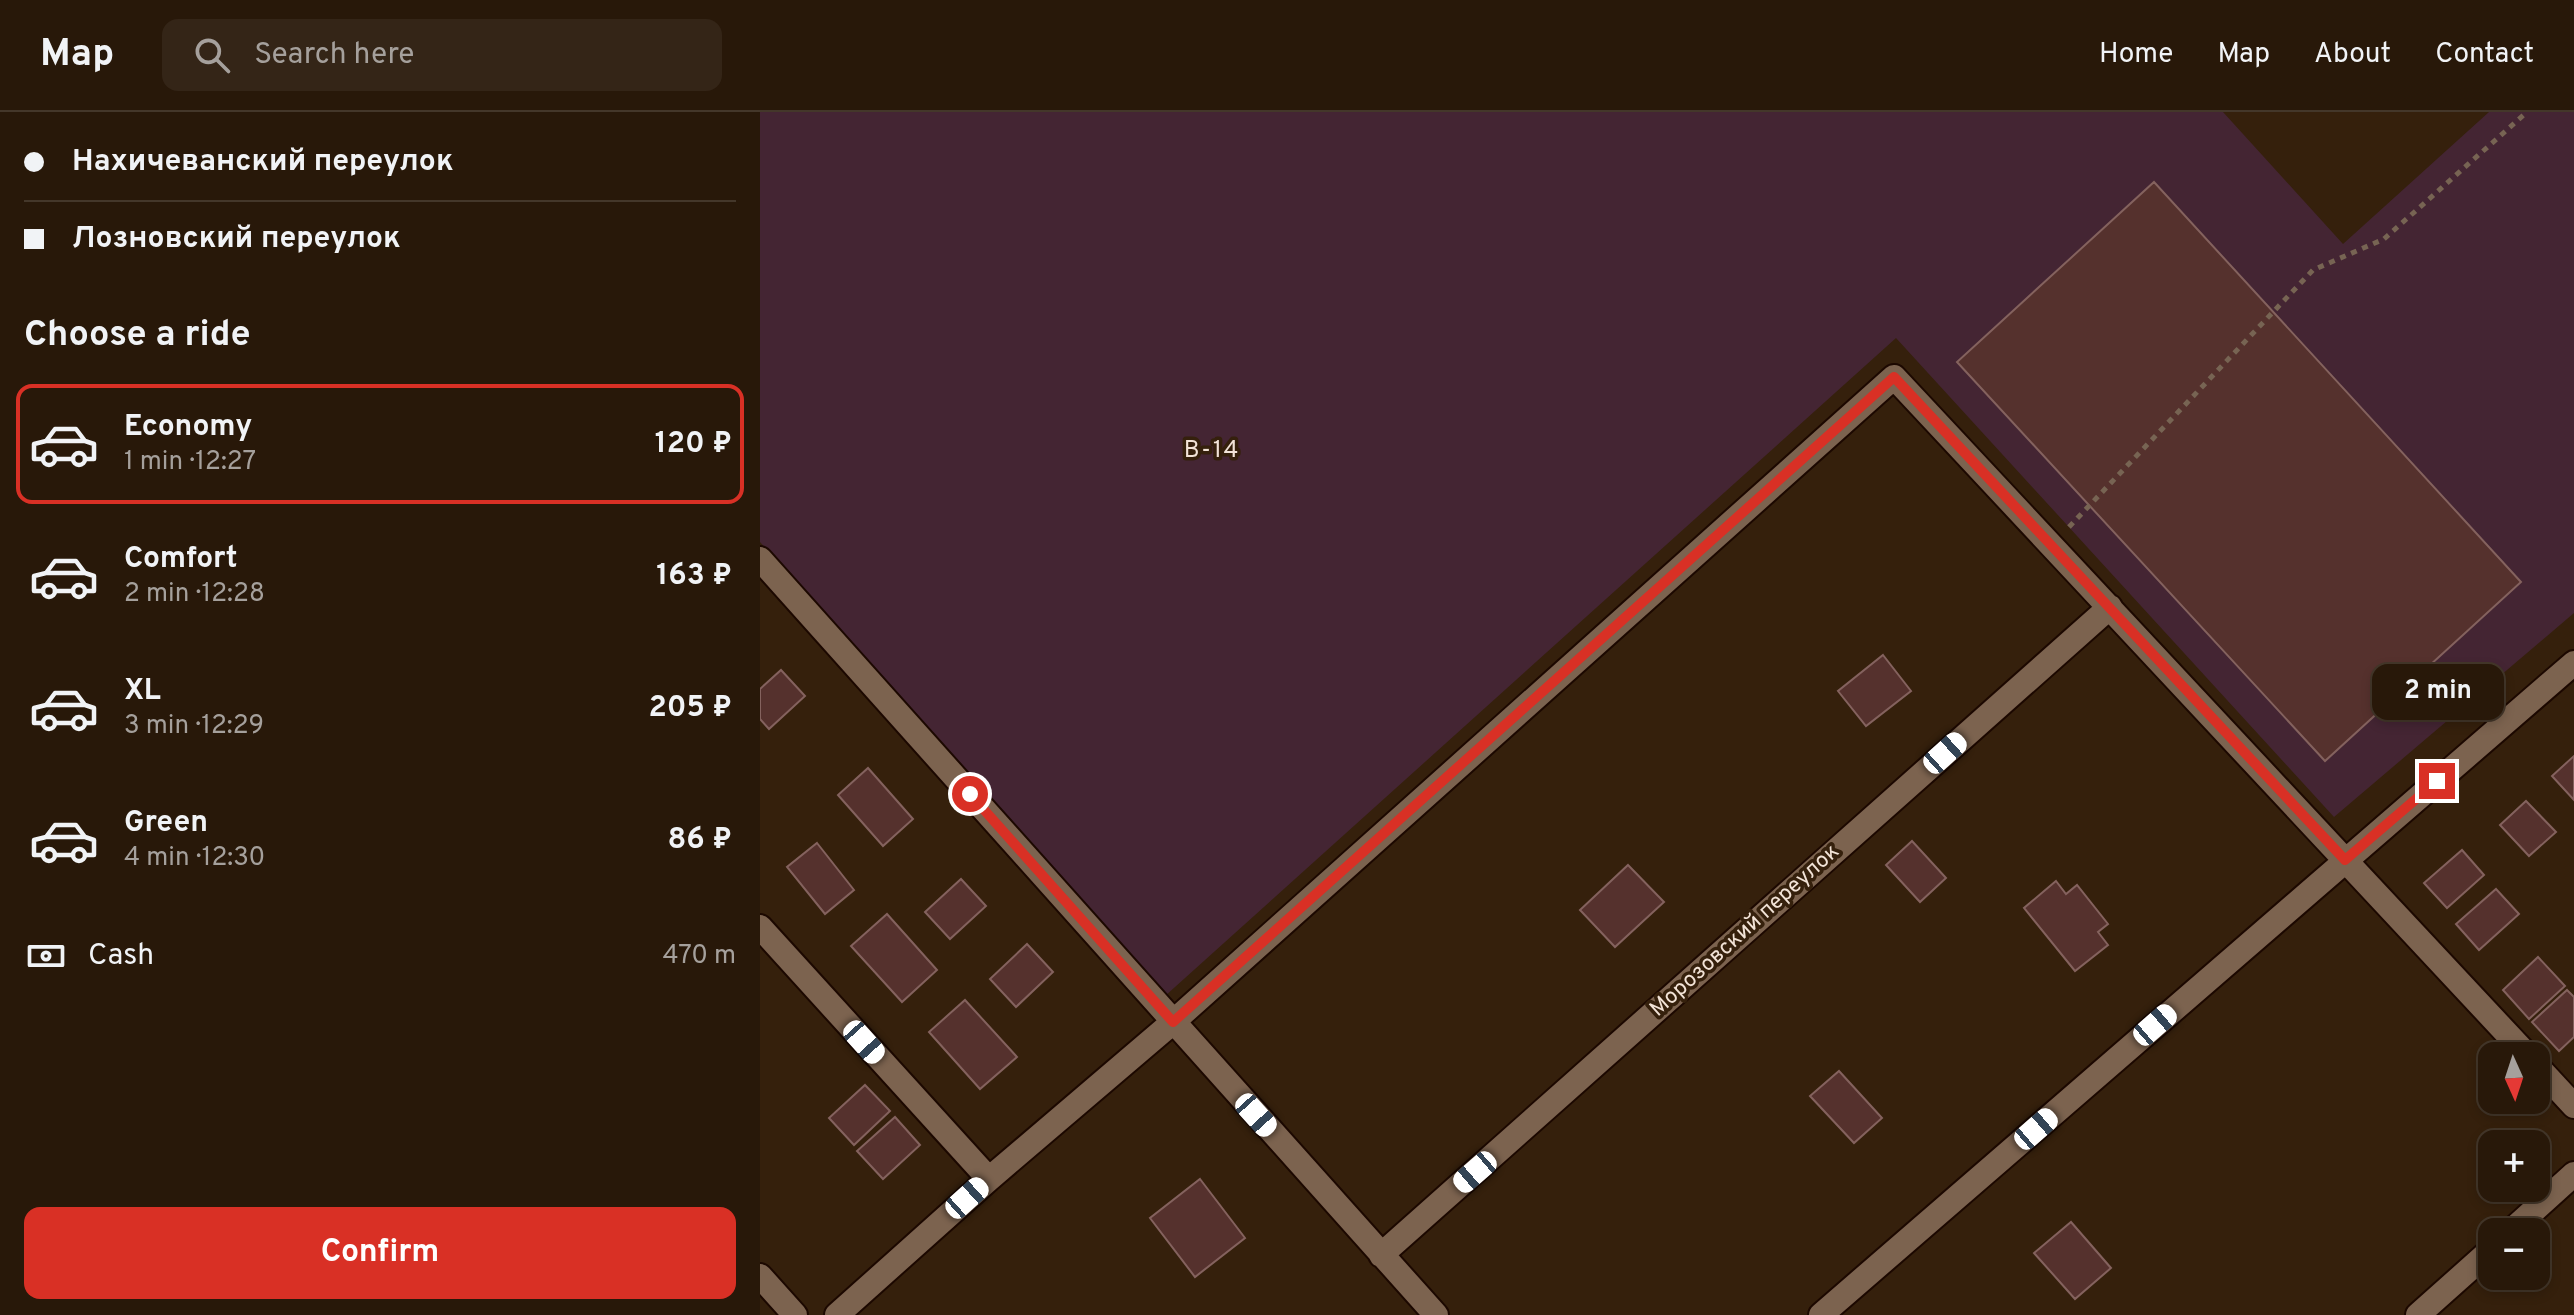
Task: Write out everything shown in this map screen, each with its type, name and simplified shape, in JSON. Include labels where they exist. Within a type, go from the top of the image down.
[{"type":"street","points":[[837,1315],[989,1179],[1173,1022],[1894,377],[2515,1042]]},
{"type":"street","points":[[760,559],[1436,1315]]},
{"type":"street","name":"Морозовский переулок","points":[[1381,1255],[2110,607]]},
{"type":"street","points":[[1821,1315],[2574,663]]},
{"type":"street","points":[[760,927],[989,1179]]},
{"type":"street","points":[[2550,1080],[2574,1106]]},
{"type":"street","points":[[2525,1218],[2574,1174]]},
{"type":"street","points":[[2418,1315],[2478,1261]]},
{"type":"street","points":[[760,1276],[795,1315]]},
{"type":"path","points":[[2053,546],[2082,511],[2313,270],[2384,239],[2527,112]]},
{"type":"shaded area","points":[[760,112],[2223,112],[2343,244],[2489,112],[2574,112],[2574,613],[2334,817],[1896,338],[1165,996],[760,542]]},
{"type":"building","points":[[2154,182],[2521,582],[2325,761],[1957,362]]},
{"type":"building","points":[[1883,655],[1911,691],[1866,726],[1838,691]]},
{"type":"building","points":[[781,670],[805,696],[769,729],[760,719],[760,689]]},
{"type":"building","points":[[2574,756],[2574,800],[2552,776]]},
{"type":"building","points":[[868,768],[913,819],[883,846],[838,795]]},
{"type":"building","points":[[2526,801],[2556,832],[2529,856],[2500,825]]},
{"type":"building","points":[[1912,841],[1946,878],[1920,902],[1886,865]]},
{"type":"building","points":[[817,843],[854,890],[825,914],[787,867]]},
{"type":"building","points":[[2462,850],[2484,875],[2447,908],[2424,883]]},
{"type":"building","points":[[1628,865],[1664,902],[1615,947],[1580,910]]},
{"type":"building","points":[[961,879],[986,906],[950,939],[925,912]]},
{"type":"building","points":[[2056,881],[2066,894],[2077,885],[2108,924],[2098,932],[2108,945],[2075,971],[2024,908]]},
{"type":"building","points":[[2496,889],[2519,914],[2479,950],[2456,924]]},
{"type":"building","points":[[887,914],[937,970],[902,1002],[851,946]]},
{"type":"building","points":[[1027,944],[1053,972],[1016,1007],[990,979]]},
{"type":"building","points":[[2538,957],[2565,986],[2529,1019],[2503,990]]},
{"type":"building","points":[[2567,990],[2574,997],[2574,1037],[2559,1051],[2532,1022]]},
{"type":"building","points":[[965,1000],[1017,1057],[980,1089],[929,1032]]},
{"type":"building","points":[[1839,1071],[1882,1118],[1854,1143],[1810,1096]]},
{"type":"building","points":[[865,1085],[890,1111],[854,1145],[829,1118]]},
{"type":"building","points":[[895,1117],[920,1145],[883,1179],[857,1151]]},
{"type":"building","points":[[1200,1179],[1245,1238],[1195,1277],[1150,1218]]},
{"type":"building","points":[[2071,1222],[2111,1268],[2075,1299],[2034,1253]]},
{"type":"district","name":"В-14","points":[[1212,451]]},
{"type":"route","points":[[970,794],[1173,1022],[1894,377],[2345,860],[2437,781]]}]
